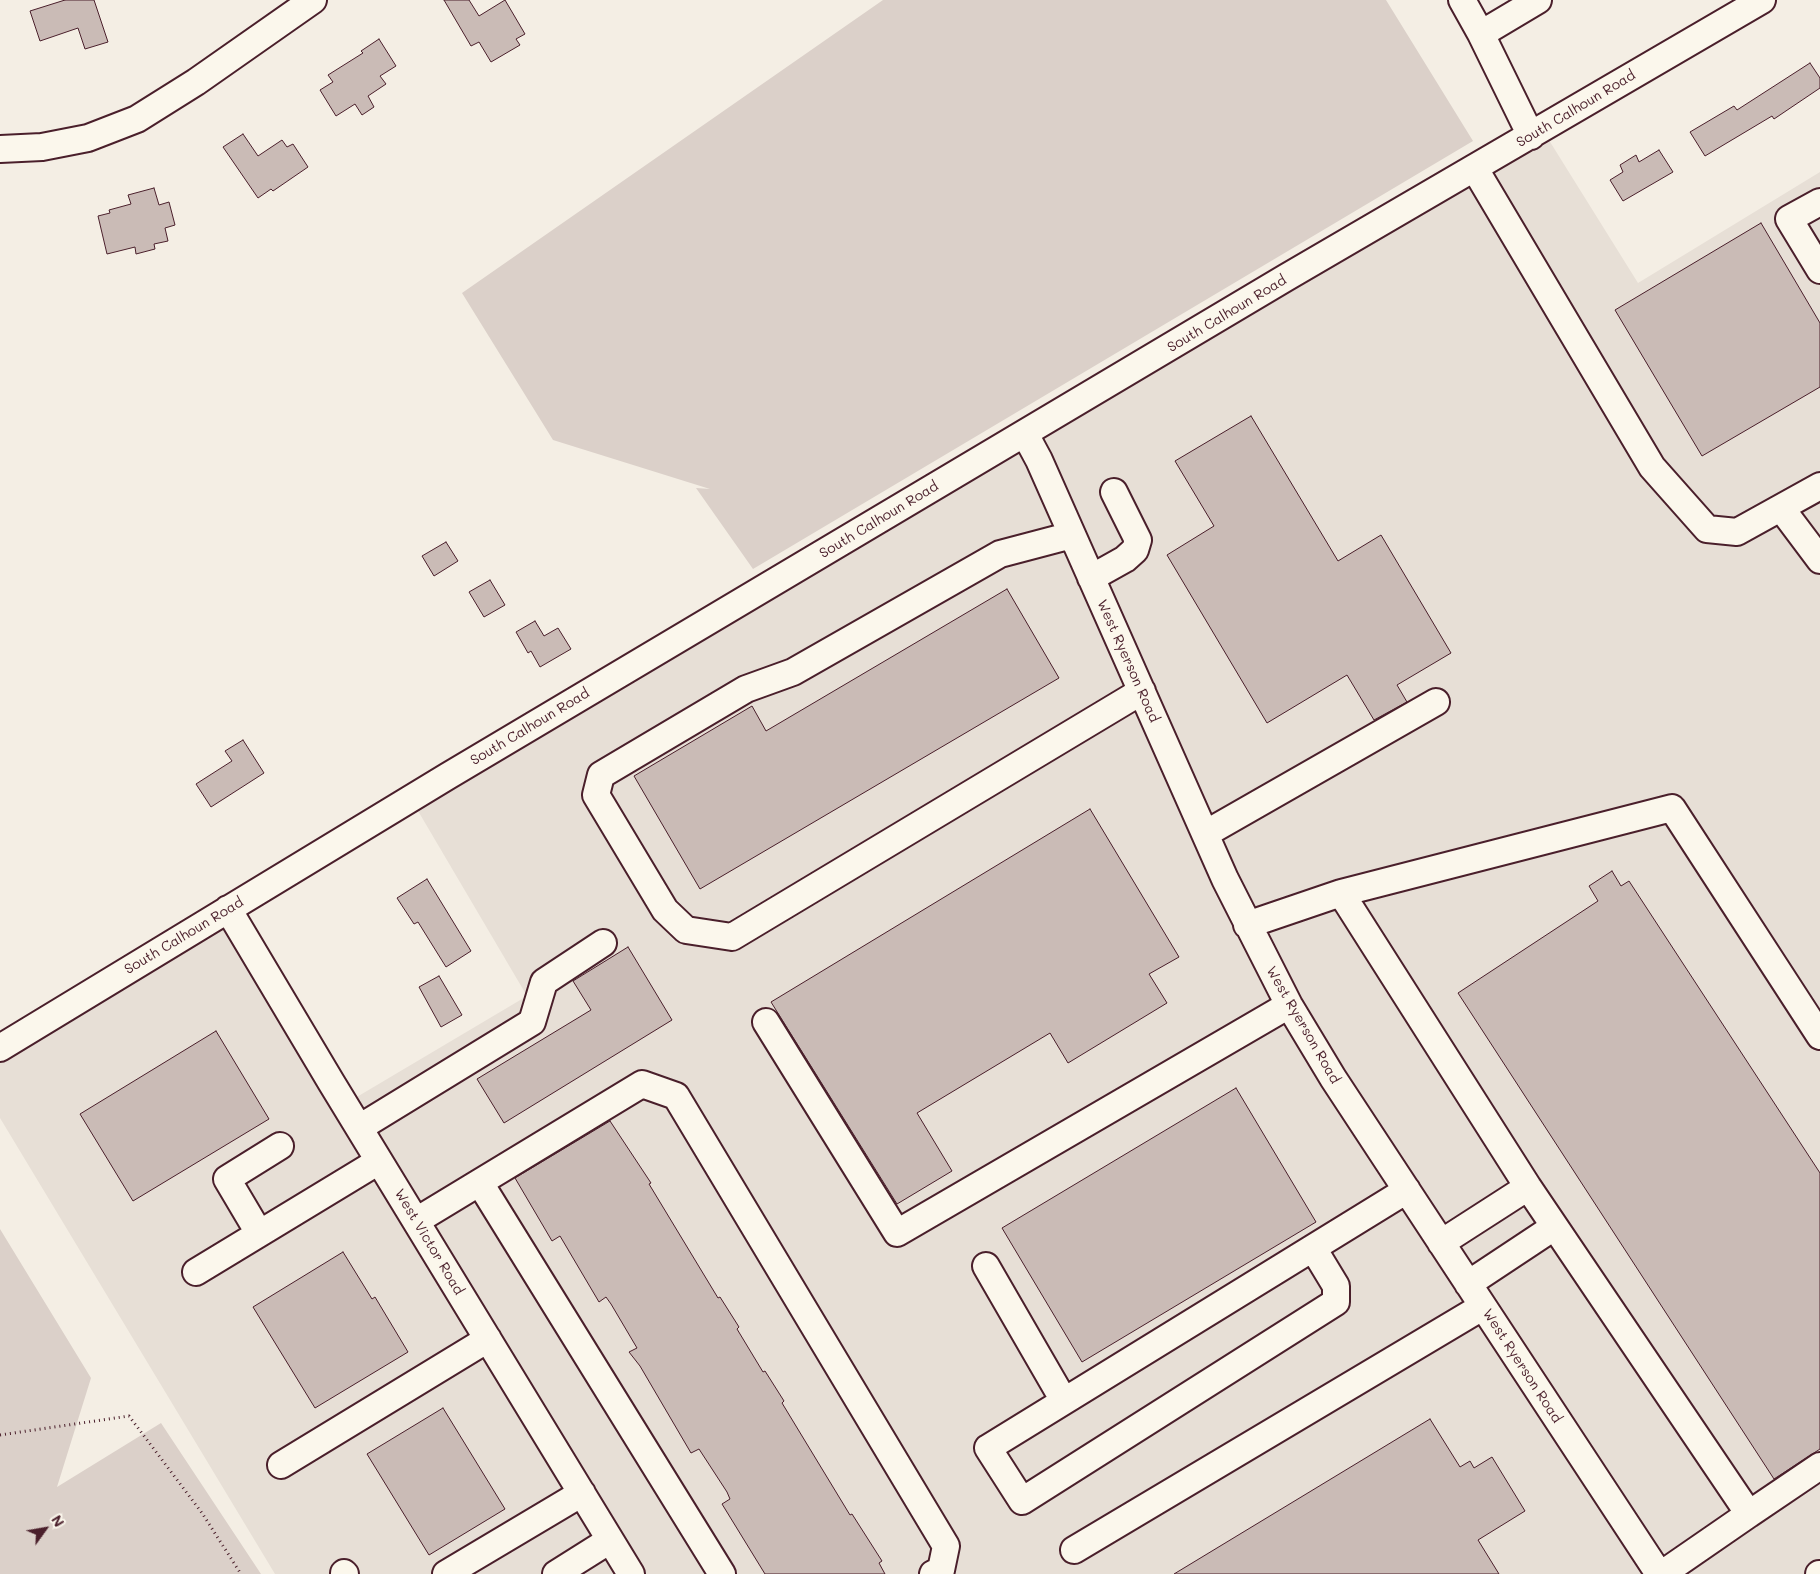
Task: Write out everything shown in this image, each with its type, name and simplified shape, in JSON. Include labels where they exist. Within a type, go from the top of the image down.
[{"type":"street","points":[[0,149],[42,147],[88,138],[138,119],[196,82],[313,0]]},
{"type":"street","points":[[1462,0],[1481,34],[1531,136]]},
{"type":"street","points":[[1481,34],[1538,0]]},
{"type":"street","name":"South Calhoun Road","points":[[0,1048],[448,776],[1279,282],[1762,0]]},
{"type":"street","points":[[1475,168],[1652,467],[1707,528],[1737,532],[1820,486]]},
{"type":"street","points":[[1820,202],[1789,220],[1820,270]]},
{"type":"street","name":"West Ryerson Road","points":[[1024,434],[1039,460],[1205,834],[1248,925],[1289,1005],[1333,1078],[1652,1571]]},
{"type":"street","points":[[1091,578],[1125,559],[1136,550],[1138,540],[1114,492]]},
{"type":"street","points":[[1781,508],[1820,560]]},
{"type":"street","points":[[1072,535],[1000,554],[792,672],[746,690],[601,775],[596,795],[665,910],[686,930],[732,937],[1142,691]]},
{"type":"street","points":[[1205,834],[1436,702]]},
{"type":"street","points":[[1248,925],[1341,893],[1672,808],[1820,1036]]},
{"type":"street","points":[[1341,893],[1554,1227],[1748,1514]]},
{"type":"street","name":"West Victor Road","points":[[228,909],[631,1574]]},
{"type":"street","points":[[359,1128],[532,1022],[544,982],[603,943]]},
{"type":"street","points":[[766,1022],[897,1233],[1289,1005]]},
{"type":"street","points":[[416,1221],[642,1084],[676,1096],[946,1546],[941,1570],[933,1574]]},
{"type":"street","points":[[259,1233],[227,1179],[280,1146]]},
{"type":"street","points":[[196,1272],[379,1160]]},
{"type":"street","points":[[480,1182],[722,1574]]},
{"type":"street","points":[[1441,1243],[1528,1187]]},
{"type":"street","points":[[1313,1248],[1336,1286],[1336,1302],[1022,1501],[988,1448],[1407,1190]]},
{"type":"street","points":[[1468,1284],[1554,1227]]},
{"type":"street","points":[[986,1266],[1064,1401]]},
{"type":"street","points":[[1074,1550],[1482,1307]]},
{"type":"street","points":[[281,1464],[488,1339]]},
{"type":"street","points":[[1652,1571],[1748,1514],[1820,1466]]},
{"type":"street","points":[[446,1574],[582,1493]]},
{"type":"street","points":[[556,1574],[610,1540]]},
{"type":"path","points":[[0,1435],[129,1416],[202,1513],[241,1574]]},
{"type":"shaded area","points":[[883,0],[1386,0],[1473,141],[753,569],[696,488],[710,489],[553,440],[462,293]]},
{"type":"shaded area","points":[[1542,129],[1638,283],[1820,172],[1820,1574],[275,1574],[0,1118],[0,1048],[228,909],[345,1104],[527,996],[411,799]]},
{"type":"shaded area","points":[[0,1229],[91,1378],[57,1487],[161,1423],[261,1574],[0,1574]]},
{"type":"building","points":[[65,0],[94,0],[108,42],[85,49],[78,28],[40,41],[30,11]]},
{"type":"building","points":[[444,0],[469,0],[479,16],[505,0],[525,34],[516,39],[520,45],[491,62],[479,42],[471,46]]},
{"type":"building","points":[[379,39],[396,66],[380,76],[386,84],[368,96],[374,107],[362,115],[355,104],[336,116],[320,90],[333,82],[328,75],[363,53],[361,51]]},
{"type":"building","points":[[1810,63],[1820,78],[1820,88],[1774,119],[1772,116],[1705,156],[1690,132],[1734,106],[1737,110]]},
{"type":"building","points":[[243,134],[258,156],[282,140],[287,147],[293,144],[308,167],[273,191],[271,189],[258,198],[223,147]]},
{"type":"building","points":[[1659,150],[1673,172],[1623,201],[1610,180],[1623,172],[1620,165],[1636,155],[1639,162]]},
{"type":"building","points":[[154,188],[159,205],[169,202],[175,225],[165,228],[168,241],[154,244],[155,249],[136,254],[135,247],[107,254],[98,216],[110,213],[109,210],[131,204],[128,195]]},
{"type":"building","points":[[1761,223],[1820,323],[1820,387],[1702,456],[1615,310]]},
{"type":"building","points":[[1251,416],[1338,561],[1381,535],[1451,653],[1397,685],[1407,702],[1374,720],[1347,675],[1267,723],[1167,555],[1214,526],[1175,461]]},
{"type":"building","points":[[446,542],[458,561],[434,576],[422,556]]},
{"type":"building","points":[[490,580],[505,605],[484,617],[469,592]]},
{"type":"building","points":[[1007,589],[1059,678],[700,889],[634,776],[752,706],[766,731]]},
{"type":"building","points":[[535,621],[544,636],[558,628],[571,649],[540,667],[531,651],[528,653],[516,632]]},
{"type":"building","points":[[243,740],[264,773],[211,807],[196,784],[232,761],[225,751]]},
{"type":"building","points":[[1090,809],[1179,957],[1149,974],[1167,1003],[1068,1063],[1050,1033],[917,1113],[952,1171],[897,1204],[771,1002]]},
{"type":"building","points":[[1612,871],[1621,886],[1629,881],[1820,1173],[1820,1449],[1774,1479],[1458,993],[1598,901],[1589,886]]},
{"type":"building","points":[[427,879],[471,951],[446,967],[418,922],[414,924],[397,898]]},
{"type":"building","points":[[628,947],[672,1020],[504,1123],[477,1079],[591,1010],[573,981]]},
{"type":"building","points":[[439,976],[462,1015],[441,1027],[419,987]]},
{"type":"building","points":[[216,1031],[269,1119],[133,1201],[80,1114]]},
{"type":"building","points":[[1236,1088],[1316,1222],[1082,1362],[1002,1228]]},
{"type":"building","points":[[610,1121],[651,1183],[649,1184],[718,1298],[720,1297],[739,1327],[737,1329],[763,1372],[765,1371],[784,1401],[782,1403],[850,1515],[852,1514],[882,1561],[879,1563],[885,1574],[765,1574],[722,1504],[730,1499],[727,1492],[699,1449],[691,1453],[640,1366],[629,1352],[637,1348],[611,1304],[606,1297],[599,1302],[560,1236],[552,1241],[515,1178]]},
{"type":"building","points":[[343,1252],[372,1299],[375,1297],[408,1352],[315,1408],[253,1307]]},
{"type":"building","points":[[443,1408],[505,1509],[429,1555],[367,1454]]},
{"type":"building","points":[[1430,1419],[1460,1467],[1470,1461],[1474,1468],[1492,1457],[1525,1511],[1478,1540],[1499,1574],[1174,1574]]}]
